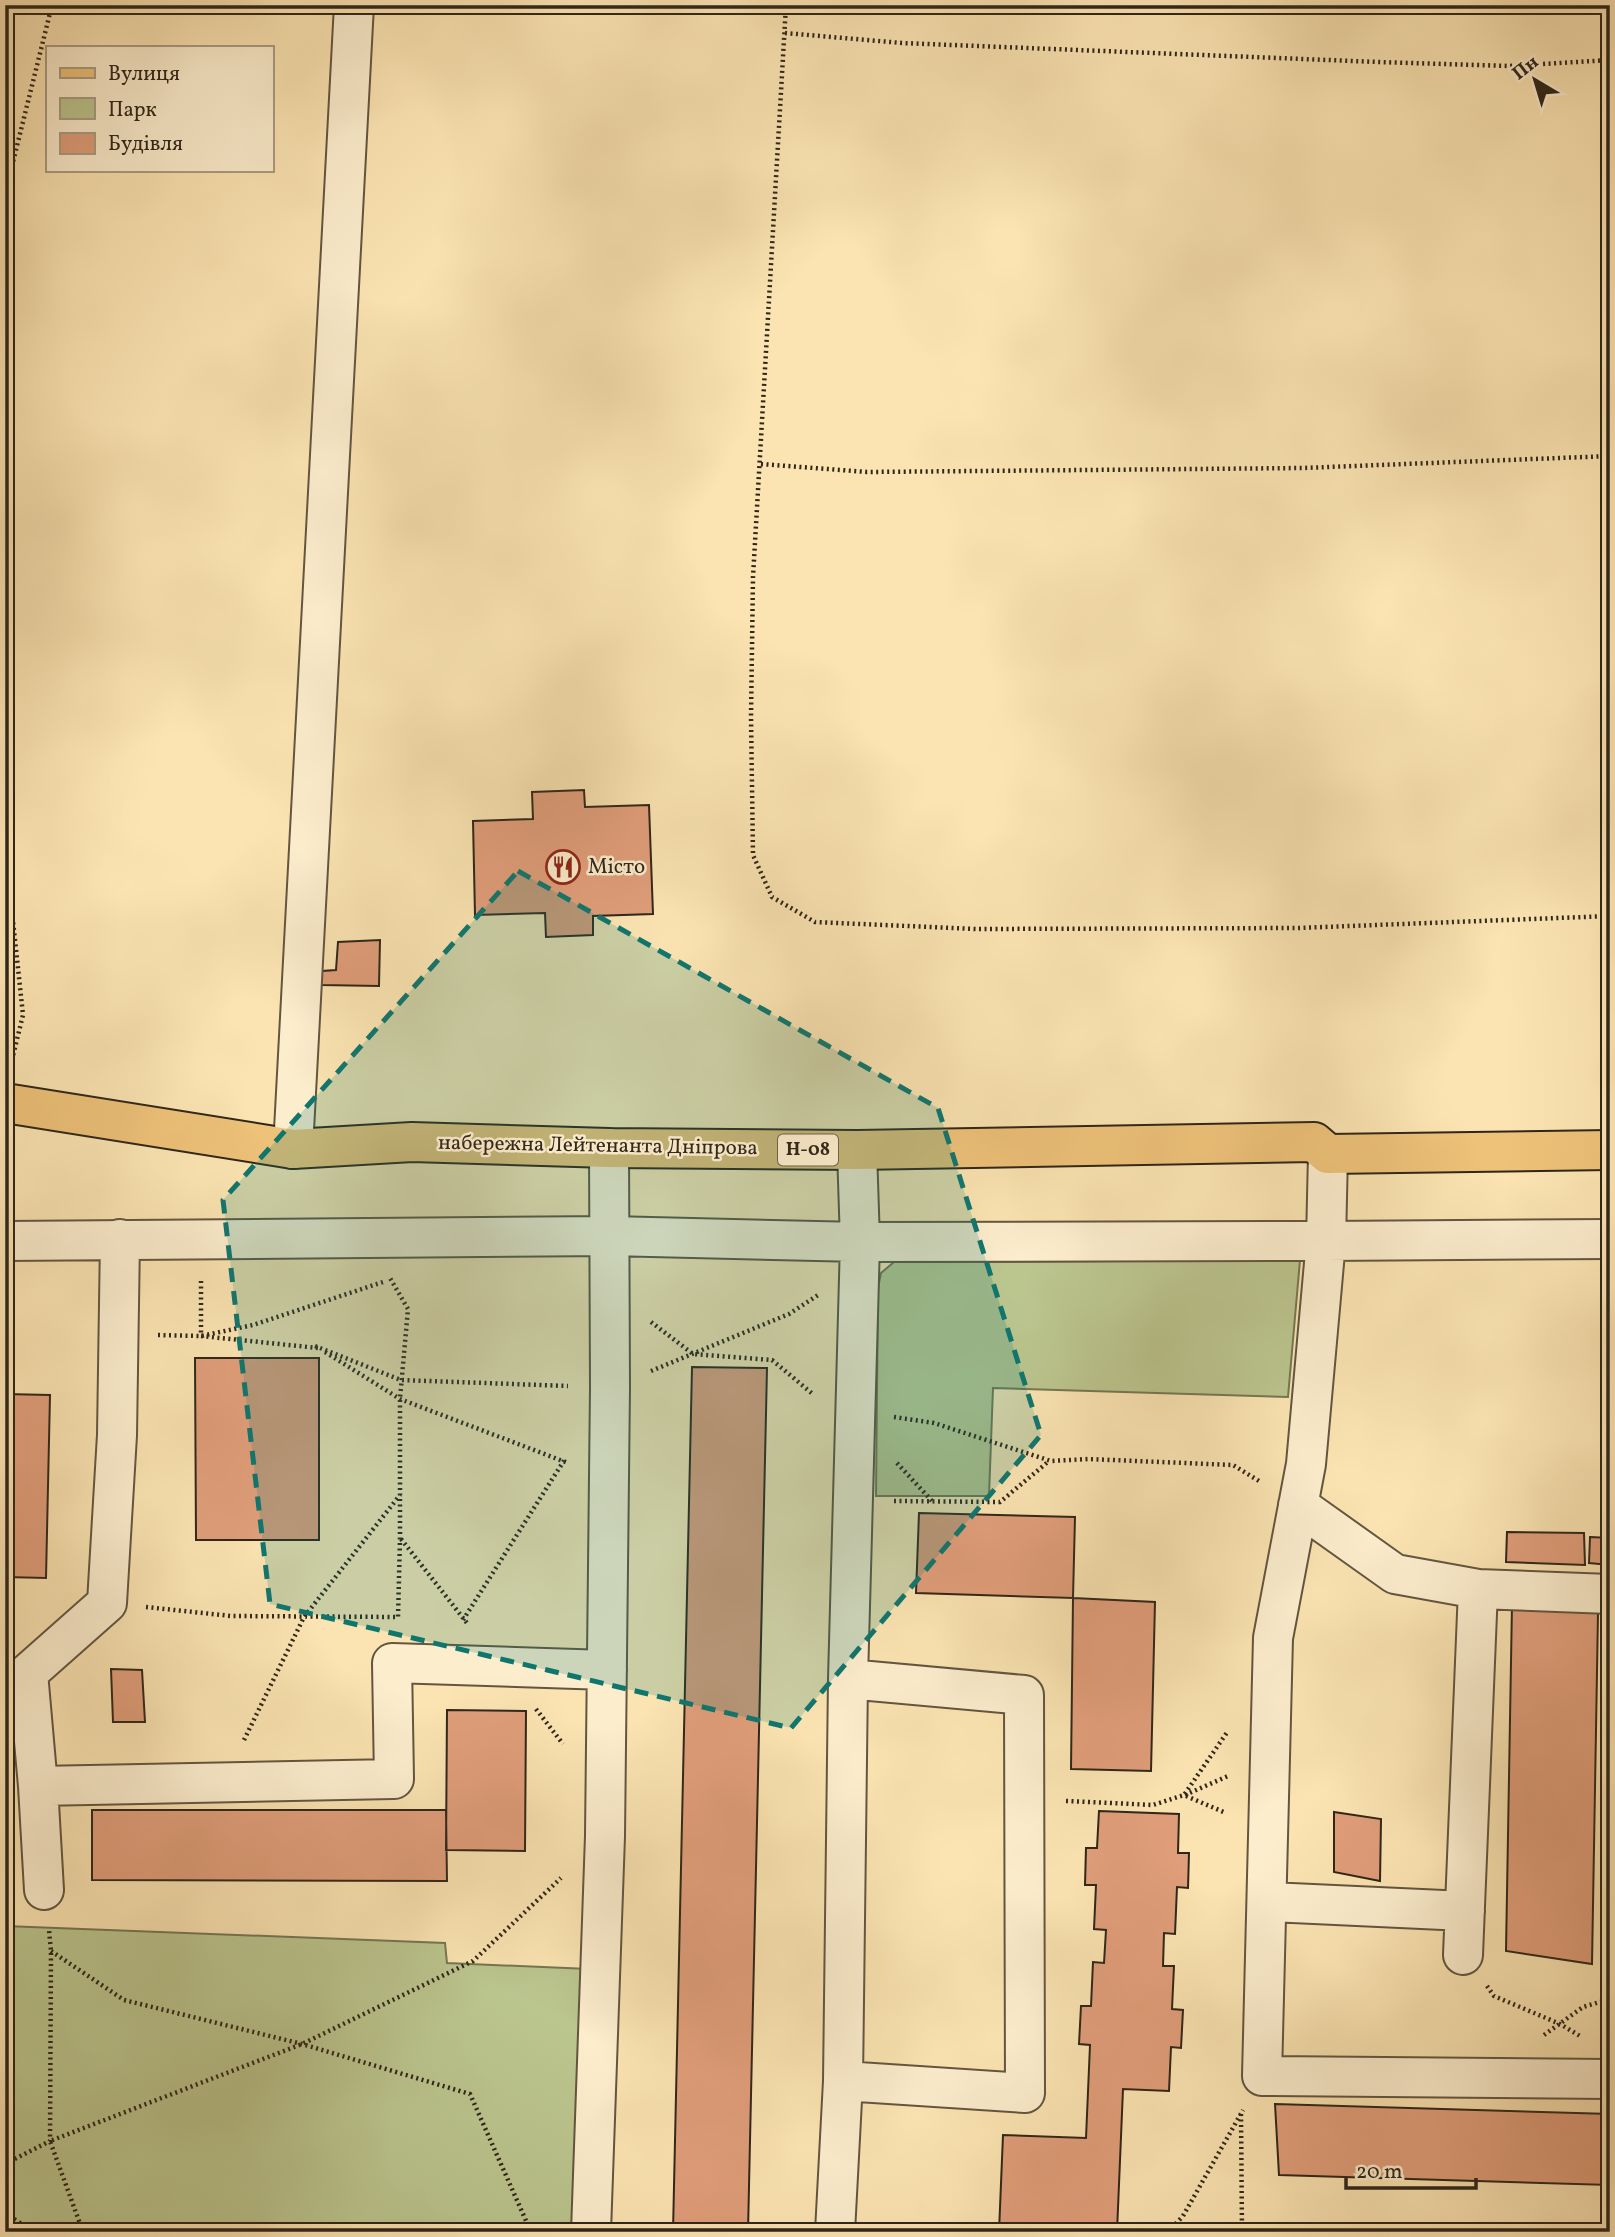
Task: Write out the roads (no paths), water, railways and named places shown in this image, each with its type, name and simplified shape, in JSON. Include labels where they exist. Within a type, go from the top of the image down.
[{"type":"main road","name":"набережна Лейтенанта Дніпрова","points":[[7,1088],[293,1149],[412,1142],[609,1148],[857,1150],[1314,1142],[1328,1154],[1610,1150]]},
{"type":"street","points":[[293,1149],[354,5]]},
{"type":"street","points":[[591,2232],[606,1836],[609,1148]]},
{"type":"street","points":[[835,2232],[843,2081],[848,1679],[860,1254],[857,1150]]},
{"type":"street","points":[[1328,1154],[1326,1241],[1306,1464],[1273,1638],[1262,2076],[1610,2079]]},
{"type":"street","points":[[5,1241],[610,1237],[860,1254],[1326,1241],[1610,1239]]},
{"type":"street","points":[[44,1890],[28,1673],[107,1603],[117,1435],[120,1239]]},
{"type":"street","points":[[1298,1505],[1395,1574],[1478,1589],[1610,1594]]},
{"type":"street","points":[[1463,1955],[1478,1589]]},
{"type":"street","points":[[37,1786],[394,1779],[392,1663],[607,1670]]},
{"type":"street","points":[[843,2081],[1025,2093],[1024,1695],[848,1679]]},
{"type":"street","points":[[1268,1902],[1465,1911]]},
{"type":"place","name":"Місто","points":[[563,867]]}]
